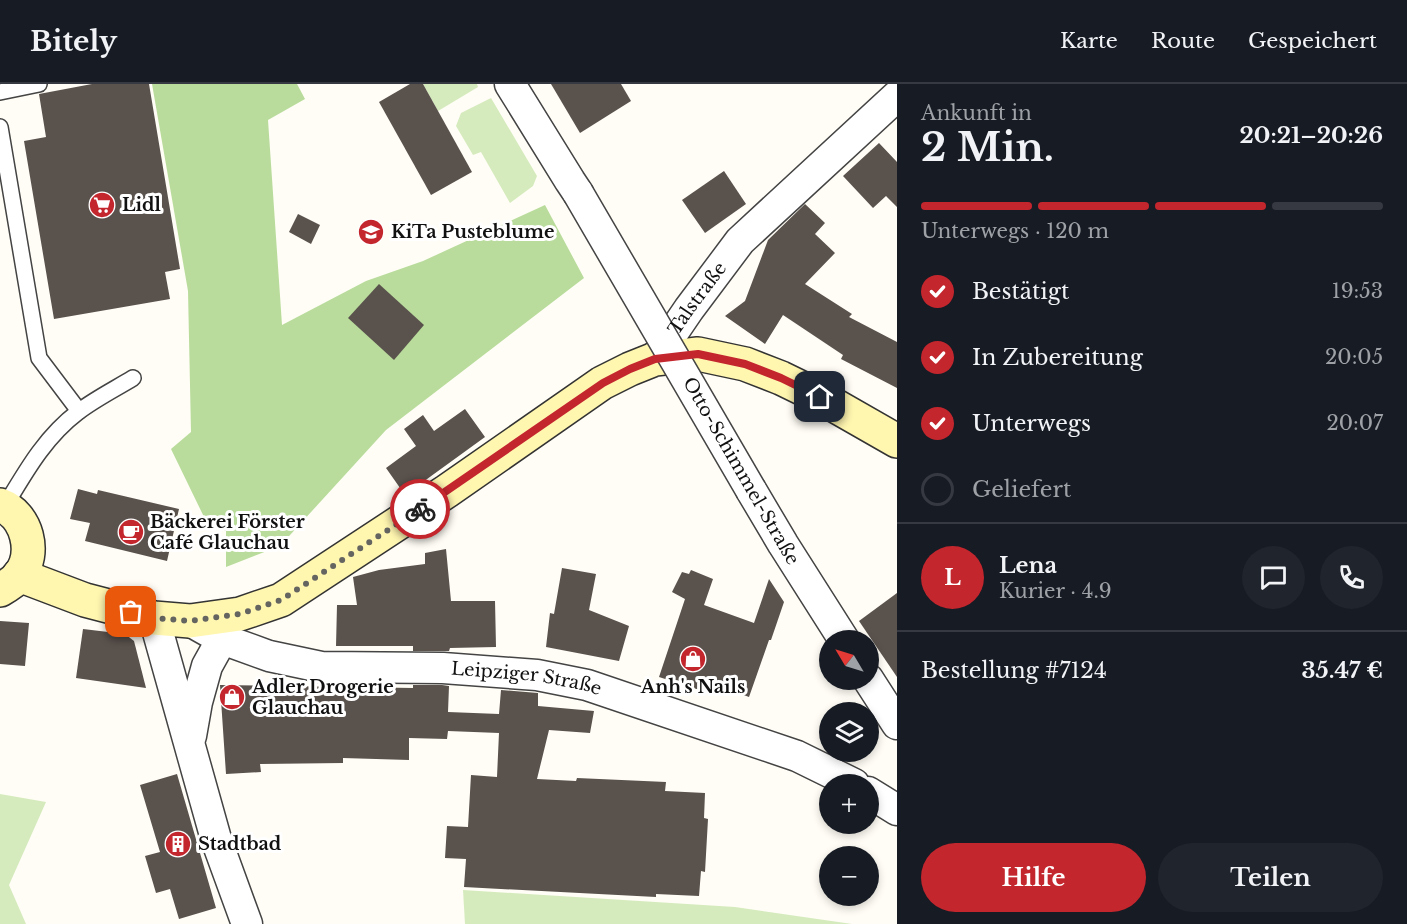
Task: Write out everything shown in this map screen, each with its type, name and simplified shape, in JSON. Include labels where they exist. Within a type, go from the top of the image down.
[{"type":"street","name":"Otto-Schimmel-Straße","points":[[510,84],[578,193],[783,544],[838,630]]},
{"type":"street","name":"Talstraße","points":[[655,359],[740,241],[897,96]]},
{"type":"street","points":[[2,506],[17,516],[25,530],[29,545],[27,561],[10,582],[154,618],[190,621],[240,614],[281,600],[447,491],[603,383],[655,359],[698,354],[745,364],[820,397],[897,441]]},
{"type":"street","points":[[154,618],[216,839],[248,924]]},
{"type":"street","name":"Leipziger Straße","points":[[190,621],[222,639],[269,656],[321,667],[443,668],[537,675],[587,685],[797,756],[834,774]]},
{"type":"street","points":[[190,745],[196,702],[207,666],[222,639]]},
{"type":"street","points":[[875,690],[897,724]]},
{"type":"street","points":[[879,799],[897,810]]},
{"type":"lane","points":[[0,92],[39,84]]},
{"type":"lane","points":[[0,127],[39,358],[79,411]]},
{"type":"lane","points":[[2,506],[51,436],[79,411],[133,378]]},
{"type":"green space","points":[[152,84],[297,84],[305,99],[268,120],[282,325],[366,281],[423,261],[545,205],[584,278],[386,430],[280,546],[226,567],[226,531],[205,519],[171,449],[191,432],[188,291]]},
{"type":"green space","points":[[423,84],[477,84],[478,87],[438,111]]},
{"type":"green space","points":[[491,98],[537,176],[533,186],[510,203],[481,152],[473,155],[456,126],[461,113]]},
{"type":"green space","points":[[0,794],[46,802],[9,885],[26,924],[0,924]]},
{"type":"green space","points":[[463,890],[735,907],[852,924],[465,924]]},
{"type":"building","name":"Lidl","points":[[92,84],[149,84],[180,269],[165,272],[170,299],[54,319],[24,141],[46,137],[39,94]]},
{"type":"building","points":[[410,84],[423,84],[472,172],[431,195],[379,102]]},
{"type":"building","points":[[551,84],[621,84],[631,101],[580,133]]},
{"type":"building","points":[[879,143],[897,162],[897,207],[886,196],[873,208],[843,176]]},
{"type":"building","points":[[724,171],[746,204],[705,233],[682,200]]},
{"type":"building","points":[[805,204],[825,223],[815,234],[835,253],[805,284],[852,314],[849,317],[897,342],[897,388],[841,359],[843,355],[783,315],[765,344],[725,316],[745,301],[768,240]]},
{"type":"building","points":[[298,214],[320,225],[311,244],[289,232]]},
{"type":"building","points":[[379,284],[424,325],[394,360],[348,318]]},
{"type":"building","points":[[465,409],[485,437],[405,495],[386,468],[416,446],[404,429],[423,415],[434,431]]},
{"type":"building","name":"Bäckerei Förster Café Glauchau","points":[[78,489],[97,494],[98,490],[179,509],[167,561],[85,541],[90,523],[70,519]]},
{"type":"building","points":[[446,549],[451,601],[495,601],[496,647],[413,651],[413,646],[336,646],[337,605],[357,605],[353,577],[379,570],[425,564],[425,553]]},
{"type":"building","points":[[562,568],[596,574],[589,610],[629,626],[619,661],[546,647],[550,613],[554,614]]},
{"type":"building","points":[[691,570],[713,579],[704,605],[754,623],[769,579],[784,602],[749,697],[712,683],[709,693],[659,677],[685,599],[672,592],[682,572],[689,574]]},
{"type":"building","points":[[897,593],[897,677],[879,650],[879,630],[865,630],[859,621]]},
{"type":"building","points":[[0,621],[29,623],[25,666],[0,664]]},
{"type":"building","points":[[83,629],[125,634],[134,641],[146,688],[76,678]]},
{"type":"building","points":[[220,685],[413,688],[413,685],[442,685],[449,686],[448,712],[499,714],[501,690],[538,693],[538,706],[594,711],[590,733],[549,730],[537,779],[576,781],[577,778],[666,782],[665,791],[705,793],[704,818],[708,819],[705,872],[701,871],[699,896],[656,894],[656,897],[464,887],[466,859],[445,858],[447,826],[468,827],[471,775],[497,777],[499,733],[448,731],[447,739],[409,738],[409,760],[343,758],[343,763],[260,764],[261,772],[226,774]]},
{"type":"building","name":"Stadtbad","points":[[177,774],[216,908],[179,919],[170,889],[156,893],[145,856],[160,852],[140,785]]},
{"type":"way so far","points":[[131,612],[154,618],[190,621],[240,614],[281,600],[420,509]]},
{"type":"place","name":"Lidl","points":[[102,205]]},
{"type":"place","name":"KiTa Pusteblume","points":[[371,232]]},
{"type":"place","name":"Bäckerei Förster Café Glauchau","points":[[131,532]]},
{"type":"place","name":"Anh's Nails","points":[[693,659]]},
{"type":"place","name":"Adler Drogerie Glauchau","points":[[232,697]]},
{"type":"place","name":"Stadtbad","points":[[178,844]]},
{"type":"route","points":[[420,509],[603,383],[655,359],[698,354],[745,364],[820,397]]}]
